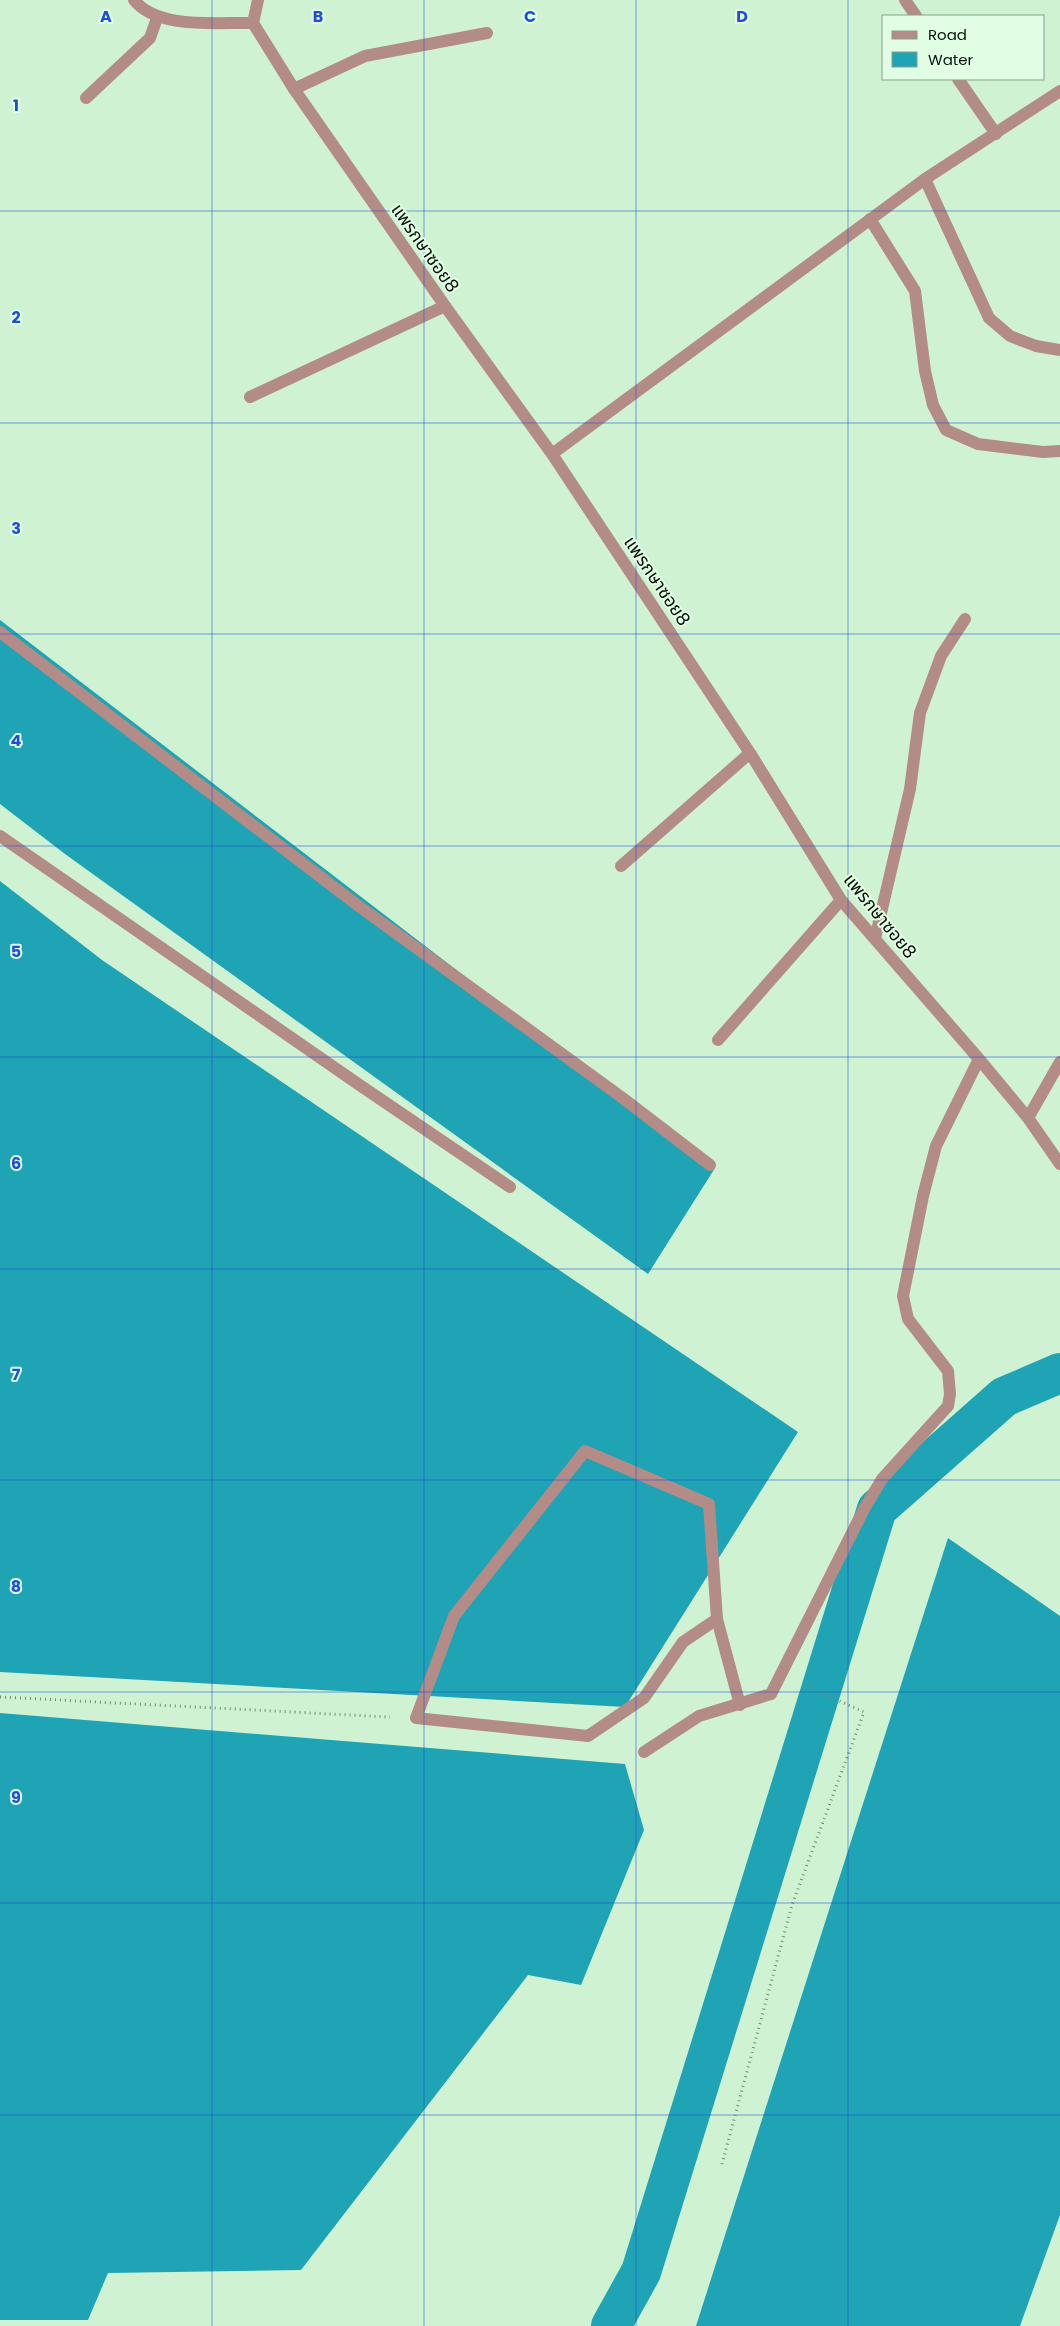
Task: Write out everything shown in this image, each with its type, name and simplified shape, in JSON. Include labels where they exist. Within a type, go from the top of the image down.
[{"type":"street","points":[[134,0],[157,18],[184,22],[253,23],[258,0]]},
{"type":"street","points":[[905,0],[915,15]]},
{"type":"street","points":[[86,98],[150,38],[157,18]]},
{"type":"street","name":"แพรกษาซอย8","points":[[253,23],[294,89],[444,306],[552,454],[750,753],[841,900],[1028,1118],[1060,1164]]},
{"type":"street","points":[[294,89],[365,56],[487,33]]},
{"type":"street","points":[[959,80],[996,134]]},
{"type":"street","points":[[552,454],[925,179],[1060,91]]},
{"type":"street","points":[[925,179],[989,318],[1010,336],[1036,346],[1060,350]]},
{"type":"street","points":[[870,220],[915,290],[925,370],[933,406],[946,430],[978,444],[1042,452],[1060,451]]},
{"type":"street","points":[[250,397],[444,306]]},
{"type":"street","points":[[875,939],[910,790],[920,713],[941,656],[965,619]]},
{"type":"street","points":[[0,632],[356,904],[624,1098],[710,1165]]},
{"type":"street","points":[[621,866],[750,753]]},
{"type":"street","points":[[0,836],[510,1187]]},
{"type":"street","points":[[718,1040],[841,900]]},
{"type":"street","points":[[644,1752],[699,1716],[740,1705],[770,1694],[864,1509],[882,1479],[948,1406],[950,1394],[948,1371],[908,1320],[903,1296],[923,1196],[936,1146],[979,1059]]},
{"type":"street","points":[[1028,1118],[1060,1062]]},
{"type":"street","points":[[716,1619],[683,1642],[644,1698],[588,1736],[416,1718],[454,1616],[585,1452],[709,1504],[716,1619],[740,1705]]},
{"type":"path","points":[[722,2164],[792,1905],[864,1712],[780,1674]]},
{"type":"path","points":[[0,1697],[416,1718]]},
{"type":"water","points":[[0,620],[715,1168],[648,1274],[65,854],[0,804]]},
{"type":"water","points":[[0,881],[102,960],[798,1432],[625,1707],[0,1672]]},
{"type":"water","points":[[948,1538],[1060,1616],[1060,2215],[1020,2326],[696,2326]]},
{"type":"water","points":[[0,1713],[625,1764],[644,1830],[581,1985],[528,1975],[301,2270],[108,2273],[88,2320],[0,2320]]},
{"type":"waterway","points":[[611,2326],[641,2272],[877,1509],[1004,1397],[1060,1373]]}]
